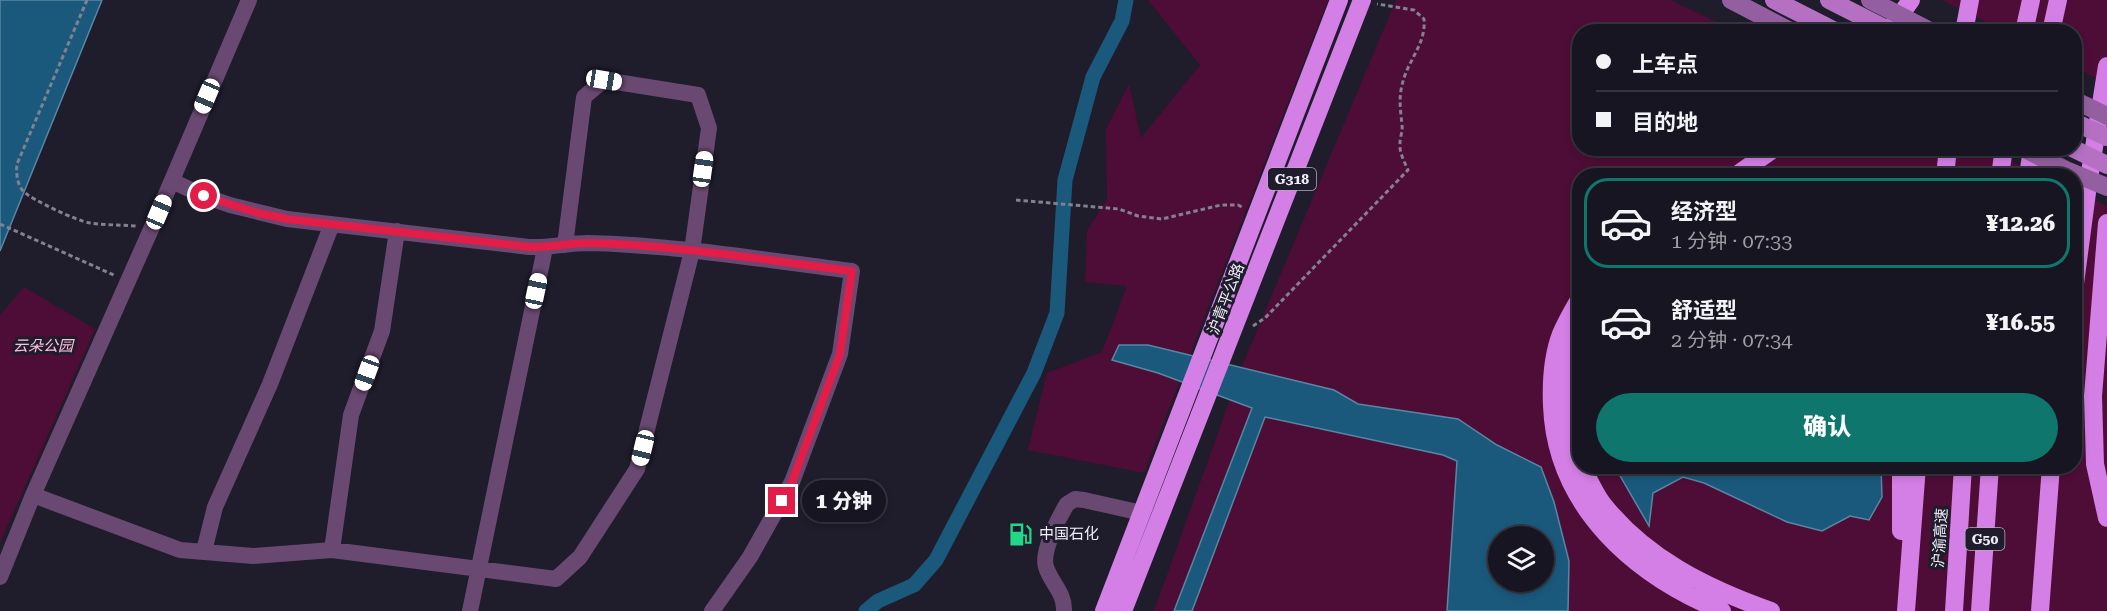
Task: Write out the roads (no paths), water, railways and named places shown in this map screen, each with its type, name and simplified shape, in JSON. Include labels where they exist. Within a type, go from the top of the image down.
[{"type":"highway","name":"沪青平公路","points":[[1104,611],[1339,0]]},
{"type":"highway","points":[[1895,24],[1911,0]]},
{"type":"highway","points":[[1966,24],[1970,0]]},
{"type":"highway","points":[[2026,24],[2031,0]]},
{"type":"highway","points":[[2053,24],[2058,0]]},
{"type":"highway","name":"沪青平公路","points":[[1123,611],[1362,1]]},
{"type":"highway","points":[[2082,230],[2107,66]]},
{"type":"highway","points":[[1746,168],[1764,156]]},
{"type":"highway","points":[[2107,223],[2093,396],[2095,464],[2107,518]]},
{"type":"highway","points":[[1572,313],[1560,335],[1550,378],[1552,426],[1564,472],[1587,511],[1623,539],[1683,573],[1712,588],[1771,611]]},
{"type":"highway","points":[[1572,362],[1567,379],[1569,424],[1572,434]]},
{"type":"highway","points":[[1586,474],[1623,539],[1644,568],[1674,588],[1722,611]]},
{"type":"highway","points":[[1899,611],[1901,474]]},
{"type":"highway","points":[[1906,611],[1916,474]]},
{"type":"highway","name":"沪渝高速","points":[[1954,611],[1963,474]]},
{"type":"highway","name":"G50","points":[[1980,611],[1989,474]]},
{"type":"highway","points":[[2040,611],[2050,474]]},
{"type":"main road","points":[[1731,0],[1777,24]]},
{"type":"main road","points":[[1774,0],[1821,24]]},
{"type":"main road","points":[[1829,0],[1875,24]]},
{"type":"main road","points":[[1870,0],[1916,24]]},
{"type":"main road","points":[[2082,104],[2107,116]]},
{"type":"main road","points":[[2082,126],[2107,137]]},
{"type":"main road","points":[[2082,152],[2107,165]]},
{"type":"main road","points":[[2039,156],[2062,168]]},
{"type":"main road","points":[[2082,177],[2107,187]]},
{"type":"street","points":[[0,577],[33,495],[152,227],[249,0]]},
{"type":"street","points":[[33,495],[180,550],[253,556],[332,550],[556,579],[580,557],[637,470],[692,251],[709,128],[698,95],[604,80],[584,97],[565,245]]},
{"type":"street","points":[[172,180],[204,196],[258,213],[287,219],[545,248],[586,243],[692,251],[852,271],[840,354],[792,482],[750,557],[712,611]]},
{"type":"street","points":[[204,551],[215,507],[270,384],[332,224]]},
{"type":"street","points":[[332,550],[351,415],[382,331],[397,231]]},
{"type":"street","points":[[470,611],[545,248]]},
{"type":"street","points":[[1064,611],[1064,601],[1046,568],[1044,558],[1067,504],[1075,499],[1084,500],[1142,513]]},
{"type":"water","points":[[0,0],[102,0],[0,251]]},
{"type":"water","points":[[1119,345],[1148,345],[1334,390],[1358,404],[1458,419],[1497,445],[1541,467],[1554,502],[1569,561],[1568,611],[1447,611],[1457,461],[1443,455],[1265,417],[1192,611],[1174,611],[1252,408],[1158,373],[1112,360]]},
{"type":"water","points":[[1619,474],[1881,474],[1882,497],[1869,520],[1850,516],[1822,531],[1787,522],[1704,483],[1683,477],[1653,493],[1649,526]]},
{"type":"waterway","points":[[866,611],[878,601],[914,585],[936,560],[1034,373],[1057,313],[1065,180],[1093,77],[1122,21],[1126,0]]},
{"type":"place","name":"中国石化","points":[[1021,534]]},
{"type":"park label","name":"云朵公园","points":[[43,346]]}]
